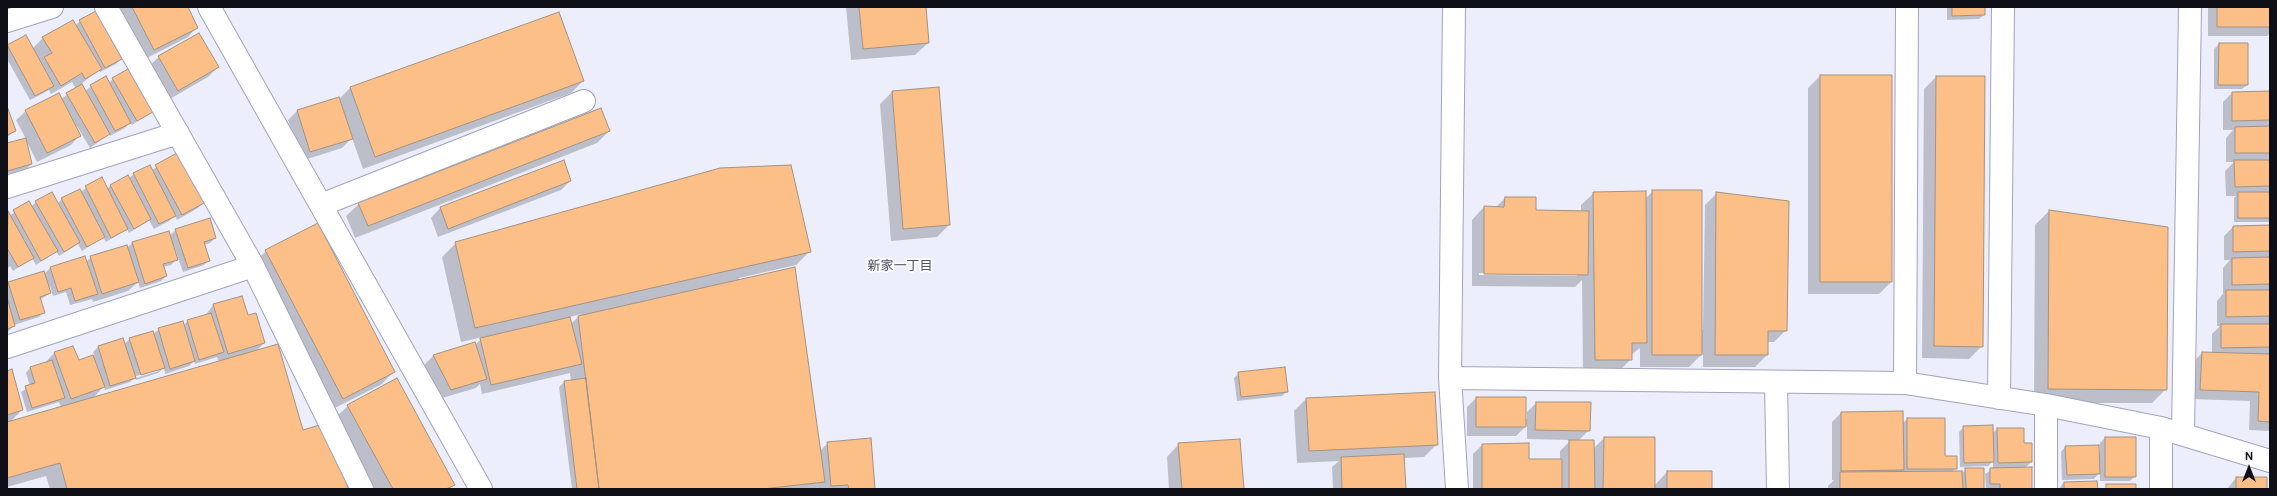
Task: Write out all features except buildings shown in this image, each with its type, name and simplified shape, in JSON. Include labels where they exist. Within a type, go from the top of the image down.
[{"type":"street","points":[[7,21],[52,7]]},
{"type":"street","points":[[106,7],[253,266],[362,489]]},
{"type":"street","points":[[209,7],[481,489]]},
{"type":"street","points":[[1454,7],[1450,378],[1457,489]]},
{"type":"street","points":[[1905,382],[1907,7]]},
{"type":"street","points":[[1999,398],[2003,7]]},
{"type":"street","points":[[2183,434],[2190,7]]},
{"type":"street","points":[[321,205],[584,101]]},
{"type":"street","points":[[7,187],[178,133]]},
{"type":"street","points":[[7,347],[253,266]]},
{"type":"street","points":[[1450,378],[1905,382],[2046,405],[2161,428],[2270,461]]},
{"type":"street","points":[[1776,382],[1778,489]]},
{"type":"street","points":[[2046,405],[2046,489]]},
{"type":"street","points":[[2161,428],[2161,489]]},
{"type":"district","name":"新家一丁目","points":[[900,267]]}]
